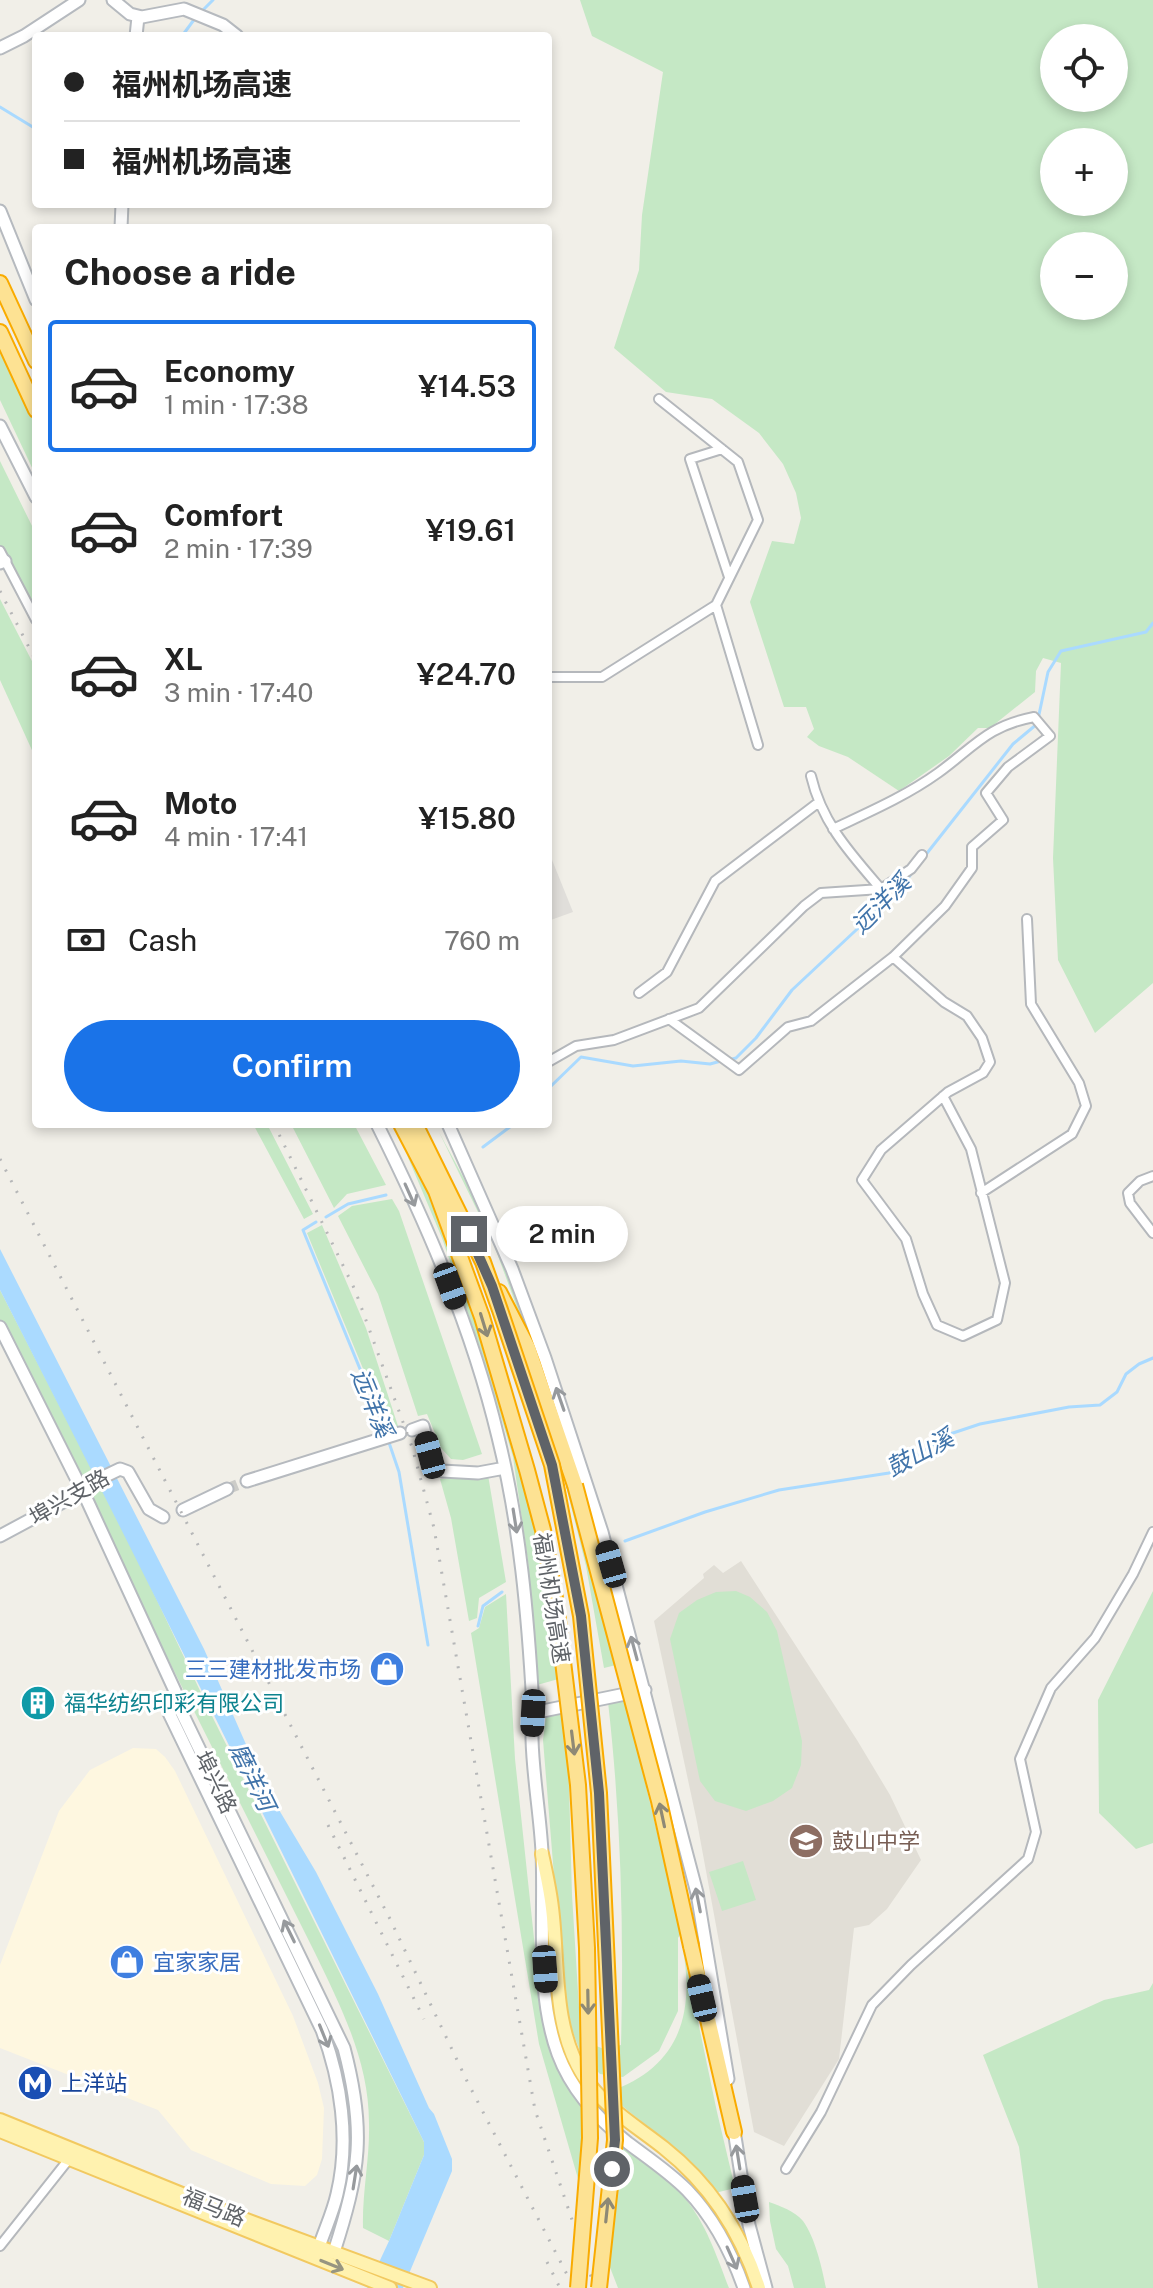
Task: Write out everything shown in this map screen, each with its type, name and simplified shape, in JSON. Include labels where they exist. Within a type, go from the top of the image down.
[{"type":"highway","points":[[0,283],[32,352]]},
{"type":"highway","points":[[0,332],[32,401]]},
{"type":"highway","name":"福州机场高速","points":[[403,1128],[436,1191],[482,1317],[543,1530],[556,1604],[578,1785],[587,1948],[590,2138],[578,2288]]},
{"type":"highway","name":"福州机场高速","points":[[417,1128],[483,1262],[552,1465],[581,1616],[599,1793],[615,2140],[599,2288]]},
{"type":"highway","points":[[483,1262],[528,1348],[575,1485],[659,1801],[734,2132]]},
{"type":"main road","points":[[0,48],[79,0]]},
{"type":"main road","points":[[113,0],[138,17],[158,16],[184,9],[208,17],[231,32]]},
{"type":"main road","points":[[136,32],[138,17]]},
{"type":"main road","points":[[0,211],[32,290]]},
{"type":"main road","points":[[0,426],[32,489]]},
{"type":"main road","points":[[379,1128],[439,1259],[466,1328],[505,1468],[521,1563],[542,1854],[552,1906],[562,2013],[570,2050],[595,2093],[612,2110],[698,2177],[735,2228],[759,2288]]},
{"type":"main road","points":[[450,1128],[512,1269],[545,1358],[602,1532],[697,1893],[721,2028],[749,2225],[766,2288]]},
{"type":"main road","name":"埠兴路","points":[[0,1327],[82,1490],[175,1691],[175,1711],[330,2052],[341,2106],[342,2158],[337,2193],[319,2247]]},
{"type":"main road","points":[[247,1481],[411,1430],[442,1471],[478,1473],[505,1468]]},
{"type":"main road","name":"埠兴支路","points":[[0,1536],[116,1470],[125,1469],[128,1472],[149,1509],[163,1517]]},
{"type":"main road","points":[[183,1510],[227,1489]]},
{"type":"main road","points":[[533,1713],[645,1690]]},
{"type":"main road","name":"埠兴路","points":[[175,1711],[344,2048],[355,2092],[358,2157],[352,2195],[334,2252]]},
{"type":"main road","points":[[542,1854],[541,1908],[547,2000],[558,2053],[570,2078],[604,2121],[665,2170],[705,2209],[722,2236],[744,2288]]},
{"type":"main road","name":"福马路","points":[[0,2120],[241,2218],[430,2288]]},
{"type":"main road","name":"福马路","points":[[0,2131],[390,2288]]},
{"type":"street","points":[[552,676],[602,677],[716,605],[758,520],[738,462],[659,399]]},
{"type":"street","points":[[722,449],[690,459],[729,577]]},
{"type":"street","points":[[2,558],[32,613]]},
{"type":"street","points":[[716,605],[758,745]]},
{"type":"street","points":[[669,1019],[739,1070],[788,1027],[811,1021],[893,957],[945,906],[972,868],[972,847],[1003,820],[986,793],[1008,767],[1050,736],[1034,717],[1010,721],[978,739],[939,772],[902,795],[833,829]]},
{"type":"street","points":[[811,776],[819,802],[838,838],[881,889]]},
{"type":"street","points":[[639,993],[667,972],[715,881],[819,802]]},
{"type":"street","points":[[552,1060],[576,1046],[614,1040],[699,1008],[821,893],[881,889],[911,869],[922,855]]},
{"type":"street","points":[[981,1193],[1072,1134],[1086,1106],[1079,1083],[1031,1004],[1027,919]]},
{"type":"street","points":[[893,957],[944,1002],[967,1016],[982,1038],[990,1062],[983,1073],[943,1096],[881,1150],[862,1180],[906,1239],[923,1294],[937,1325],[963,1336],[997,1320],[1005,1283],[971,1149],[943,1096]]},
{"type":"street","points":[[1153,1176],[1140,1181],[1128,1193],[1130,1203],[1153,1233]]},
{"type":"street","points":[[786,2169],[821,2112],[872,2005],[911,1965],[1028,1859],[1036,1832],[1020,1759],[1051,1688],[1095,1638],[1133,1574],[1153,1532]]},
{"type":"street","points":[[0,2246],[69,2159]]},
{"type":"shaded area","points":[[552,860],[573,912],[552,920]]},
{"type":"shaded area","name":"鼓山中学","points":[[741,1561],[857,1740],[890,1795],[921,1860],[887,1909],[869,1925],[854,1928],[839,2059],[784,2146],[754,2132],[697,1822],[654,1621],[704,1578],[703,1574],[714,1565],[723,1573]]},
{"type":"shaded area","points":[[133,1748],[156,1749],[175,1771],[293,2016],[324,2108],[322,2159],[317,2175],[305,2186],[271,2184],[191,2150],[158,2110],[0,2048],[0,1965],[59,1811],[90,1770]]},
{"type":"green space","points":[[580,0],[1153,0],[1153,983],[1095,1033],[1058,960],[1053,858],[1061,663],[1043,658],[1036,671],[1035,692],[990,728],[978,728],[949,756],[899,791],[848,757],[819,746],[807,737],[814,729],[806,707],[784,707],[750,602],[772,541],[794,544],[801,518],[796,493],[783,464],[759,433],[712,399],[666,392],[614,348],[639,270],[642,215],[663,72],[592,36]]},
{"type":"green space","points":[[0,349],[32,418],[32,468],[0,400]]},
{"type":"green space","points":[[0,461],[32,526],[32,619],[0,557]]},
{"type":"green space","points":[[0,599],[32,661],[32,750],[0,680]]},
{"type":"green space","points":[[255,1128],[269,1128],[313,1214],[304,1219]]},
{"type":"green space","points":[[293,1128],[356,1128],[386,1185],[347,1194],[334,1208]]},
{"type":"green space","points":[[439,1132],[485,1218],[509,1275],[587,1494],[632,1659],[628,1660],[573,1460],[494,1245]]},
{"type":"green space","points":[[407,1155],[426,1184],[458,1260],[522,1463],[545,1562],[562,1678],[537,1685],[528,1561],[513,1457],[442,1238]]},
{"type":"green space","points":[[392,1199],[399,1211],[482,1454],[463,1460],[451,1459],[441,1448],[427,1414],[418,1416],[378,1294],[338,1216],[352,1206]]},
{"type":"green space","points":[[322,1225],[366,1328],[398,1426],[388,1429],[307,1233]]},
{"type":"green space","points":[[0,1290],[125,1533],[213,1718],[424,2142],[424,2155],[389,2241],[363,2228],[369,2136],[368,2100],[359,2056],[344,2014],[0,1323]]},
{"type":"green space","points":[[561,1466],[616,1665],[604,1668],[586,1566]]},
{"type":"green space","points":[[488,1475],[506,1582],[479,1598],[477,1618],[469,1621],[451,1518],[440,1479]]},
{"type":"green space","points":[[736,1591],[750,1597],[767,1612],[777,1631],[802,1741],[801,1765],[792,1788],[773,1801],[746,1811],[715,1801],[700,1781],[670,1639],[679,1613],[697,1600],[716,1592]]},
{"type":"green space","points":[[1153,1591],[1153,1843],[1136,1849],[1099,1813],[1098,1700]]},
{"type":"green space","points":[[506,1594],[515,1759],[541,2004],[586,2105],[581,2189],[539,2044],[471,1633],[479,1628],[485,1607]]},
{"type":"green space","points":[[625,1698],[681,1933],[678,1938],[678,2011],[659,2051],[623,2077],[600,2074],[581,2054],[565,2011],[543,1740],[546,1717],[567,1712],[572,1895],[581,2040],[604,2049],[621,2045],[622,2002],[619,1831],[608,1702]]},
{"type":"green space","points":[[743,1861],[756,1900],[722,1911],[709,1872]]},
{"type":"green space","points":[[683,1950],[735,2188],[715,2193],[693,2164],[608,2092],[651,2070],[676,2038],[686,1997]]},
{"type":"green space","points":[[1153,1983],[1153,2288],[1038,2288],[1019,2147],[983,2055],[1104,2000],[1149,1990]]},
{"type":"green space","points":[[622,2142],[670,2182],[692,2207],[729,2288],[618,2288],[606,2257]]},
{"type":"green space","points":[[769,2202],[792,2212],[803,2221],[814,2244],[826,2288],[794,2288],[788,2266],[776,2249]]},
{"type":"water","name":"磨洋河","points":[[0,1249],[204,1649],[263,1783],[316,1872],[378,1994],[452,2159],[452,2171],[403,2288],[367,2288],[424,2155],[424,2142],[0,1290]]},
{"type":"waterway","points":[[201,12],[213,0]]},
{"type":"waterway","points":[[185,32],[196,17]]},
{"type":"waterway","points":[[0,107],[32,127]]},
{"type":"waterway","name":"远洋溪","points":[[924,857],[1013,744],[1037,724],[1048,672],[1061,651],[1146,632],[1153,623]]},
{"type":"waterway","name":"远洋溪","points":[[728,1060],[736,1058],[756,1038],[792,990],[900,889],[914,870]]},
{"type":"waterway","name":"远洋溪","points":[[552,1085],[581,1057],[633,1066],[721,1061]]},
{"type":"waterway","name":"远洋溪","points":[[483,1147],[509,1128]]},
{"type":"waterway","name":"远洋溪","points":[[326,1217],[348,1204],[386,1195]]},
{"type":"waterway","name":"远洋溪","points":[[316,1222],[303,1230],[383,1425],[399,1472],[428,1645]]},
{"type":"waterway","name":"鼓山溪","points":[[625,1541],[779,1490],[889,1473],[950,1434],[980,1424],[1069,1407],[1100,1405],[1117,1392],[1126,1374],[1153,1358]]},
{"type":"waterway","points":[[478,1626],[483,1606],[502,1592]]},
{"type":"tunnel","points":[[227,1489],[247,1481]]},
{"type":"railway","points":[[0,591],[32,653]]},
{"type":"railway","points":[[276,1128],[355,1290],[412,1447],[434,1528],[535,2110],[595,2288]]},
{"type":"railway","points":[[0,1159],[390,1919],[467,2081],[574,2288]]},
{"type":"railway","points":[[328,1825],[424,2019]]},
{"type":"railway","points":[[547,2262],[560,2288]]},
{"type":"place","name":"三三建材批发市场","points":[[387,1669]]},
{"type":"place","name":"福华纺织印彩有限公司","points":[[38,1703]]},
{"type":"place","name":"鼓山中学","points":[[806,1841]]},
{"type":"place","name":"宜家家居","points":[[127,1962]]},
{"type":"place","name":"上洋站","points":[[35,2083]]},
{"type":"route","points":[[469,1234],[492,1286],[552,1465],[581,1616],[599,1793],[615,2140],[612,2169]]}]
